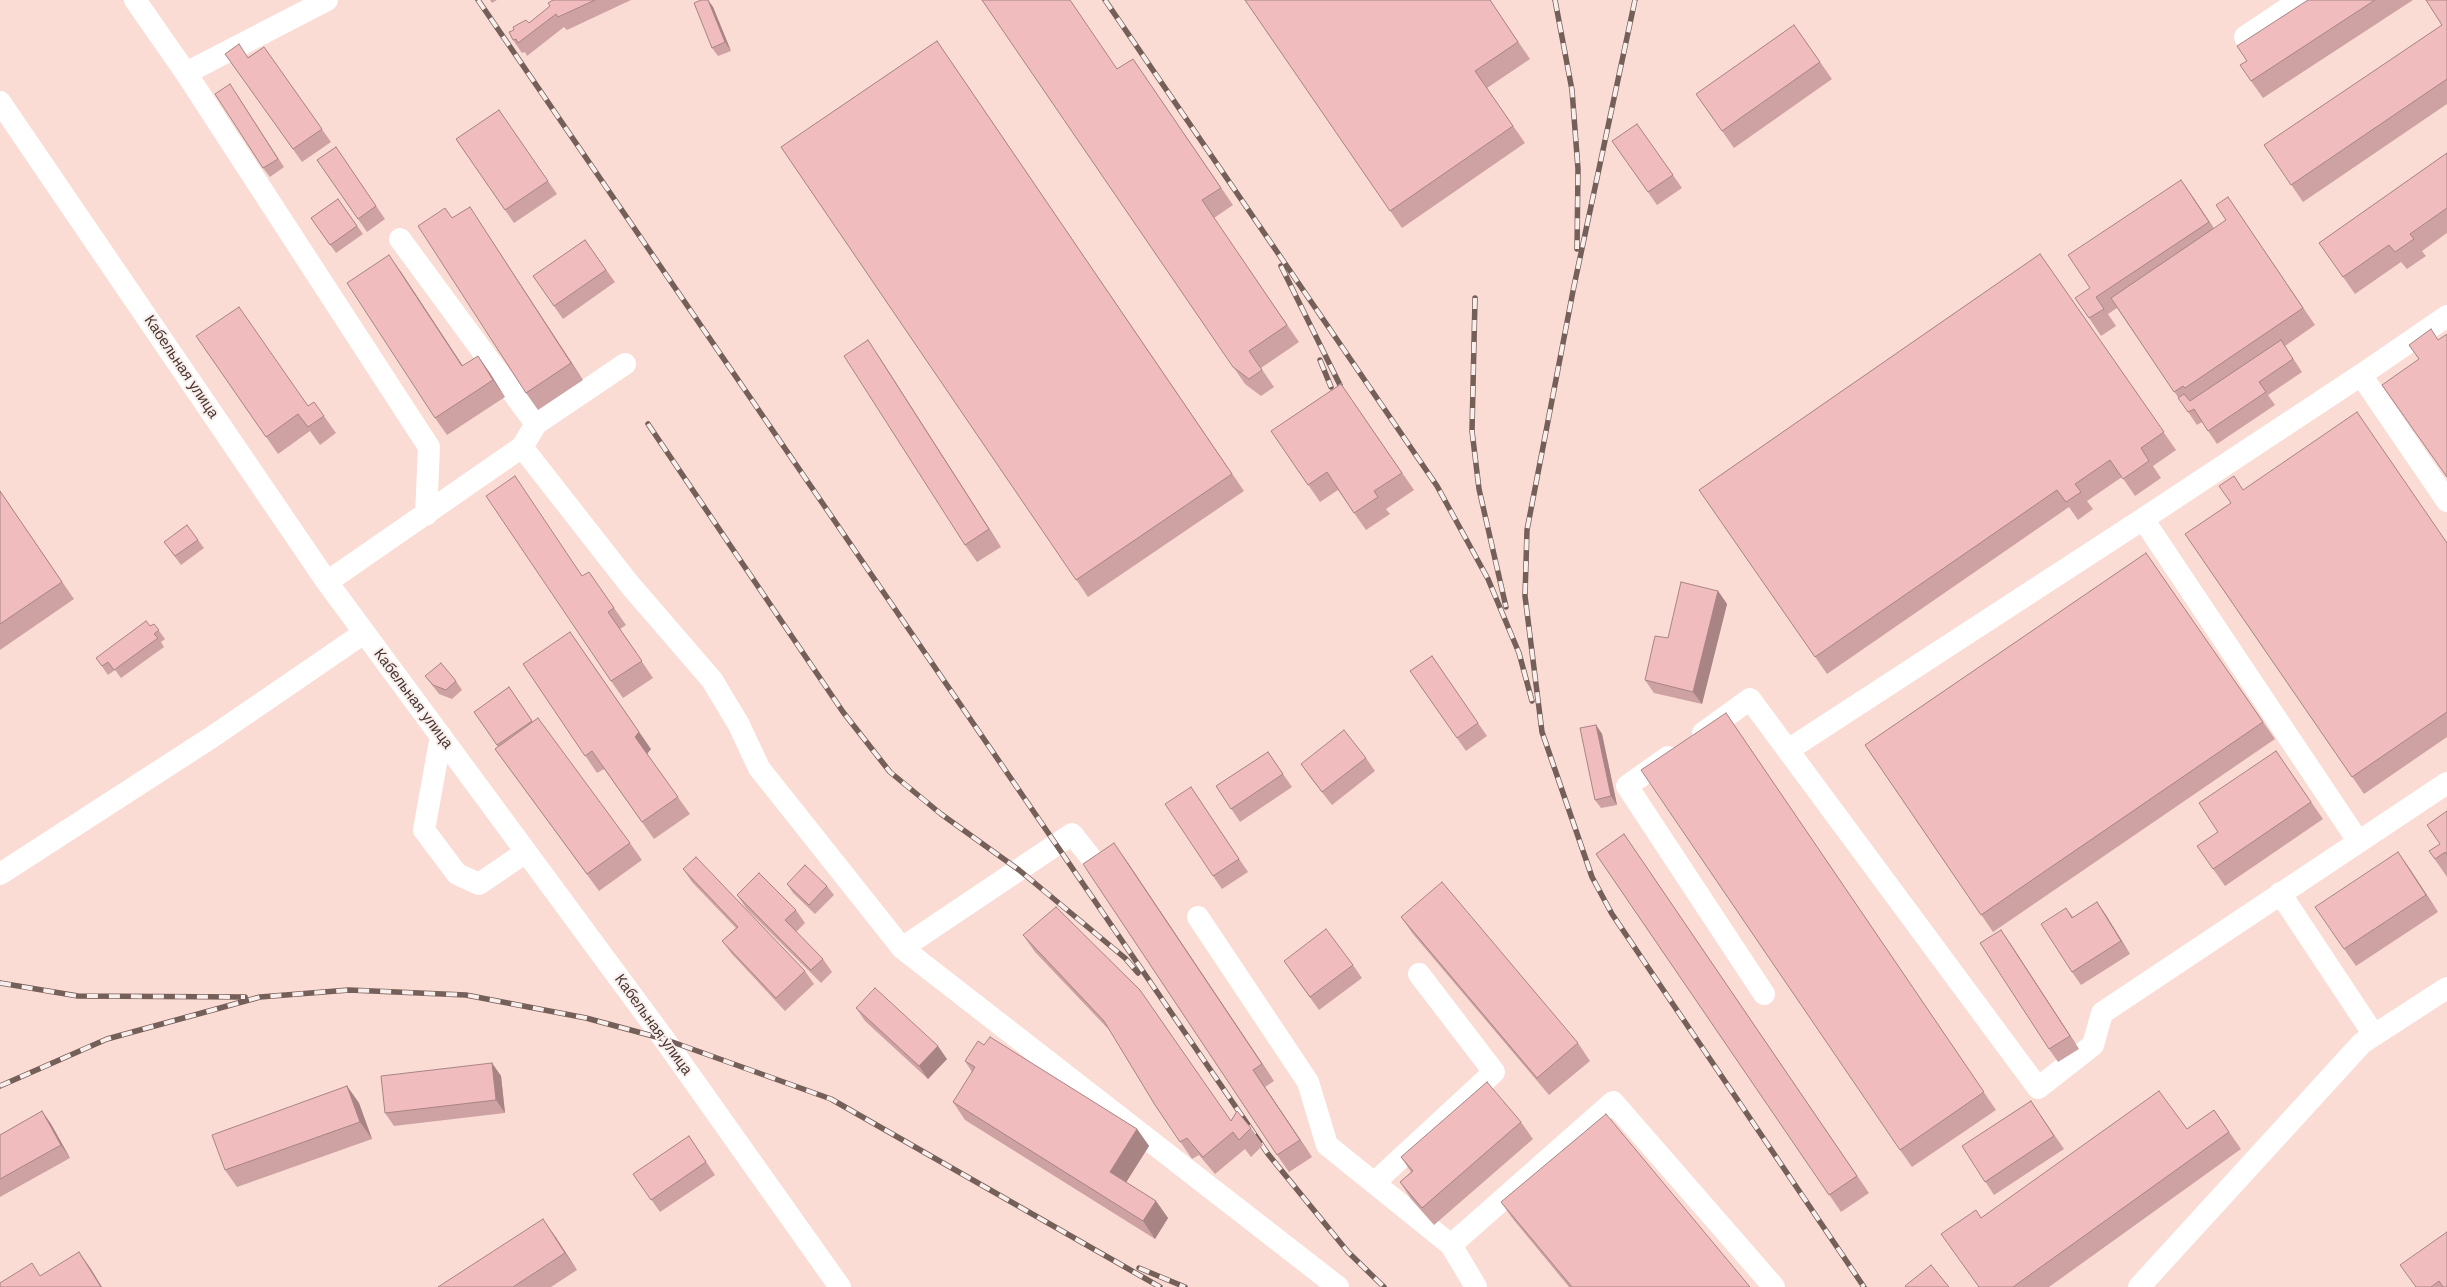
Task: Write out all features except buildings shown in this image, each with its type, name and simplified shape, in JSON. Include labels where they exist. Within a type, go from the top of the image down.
[{"type":"street","points":[[135,0],[186,73],[429,447],[426,514]]},
{"type":"street","points":[[186,73],[327,0]]},
{"type":"street","points":[[2245,37],[2300,0]]},
{"type":"street","name":"Кабельная улица","points":[[0,102],[327,582],[664,1039],[840,1287]]},
{"type":"street","points":[[400,238],[536,424]]},
{"type":"street","points":[[1788,750],[2361,375],[2447,316]]},
{"type":"street","points":[[327,582],[522,447],[536,424],[625,364]]},
{"type":"street","points":[[2361,375],[2447,501]]},
{"type":"street","points":[[522,447],[630,585],[712,680],[739,725],[759,768],[902,948],[1338,1287]]},
{"type":"street","points":[[2142,519],[2358,841]]},
{"type":"street","points":[[0,874],[212,737],[364,633]]},
{"type":"street","points":[[1764,994],[1627,786],[1750,699],[2038,1088],[2093,1046],[2102,1013],[2447,783]]},
{"type":"street","points":[[441,736],[424,830],[457,874],[479,884],[526,852]]},
{"type":"street","points":[[902,948],[1072,834],[1096,864]]},
{"type":"street","points":[[2280,894],[2374,1035]]},
{"type":"street","points":[[1198,917],[1308,1082],[1327,1145],[1451,1246],[1476,1287]]},
{"type":"street","points":[[1374,1183],[1494,1072],[1419,974]]},
{"type":"street","points":[[2139,1287],[2362,1043],[2447,988]]},
{"type":"street","points":[[1451,1246],[1613,1102],[1774,1287]]},
{"type":"railway","points":[[478,0],[1268,1154],[1348,1252],[1384,1287]]},
{"type":"railway","points":[[1105,0],[1437,486],[1488,579],[1519,653],[1532,701]]},
{"type":"railway","points":[[1555,0],[1572,90],[1578,169],[1577,249]]},
{"type":"railway","points":[[1635,0],[1574,286],[1527,530],[1525,596],[1542,732],[1592,877],[1612,914],[1864,1287]]},
{"type":"railway","points":[[1281,266],[1340,385]]},
{"type":"railway","points":[[1475,298],[1472,431],[1479,489],[1506,607]]},
{"type":"railway","points":[[1320,360],[1331,387]]},
{"type":"railway","points":[[648,424],[843,712],[890,772],[941,814],[1019,870],[1125,958],[1138,973]]},
{"type":"railway","points":[[0,983],[78,996],[245,997]]},
{"type":"railway","points":[[0,1086],[107,1039],[260,997],[349,990],[466,995],[586,1018],[664,1039],[831,1099],[1160,1287]]},
{"type":"railway","points":[[1139,1268],[1185,1287]]}]
